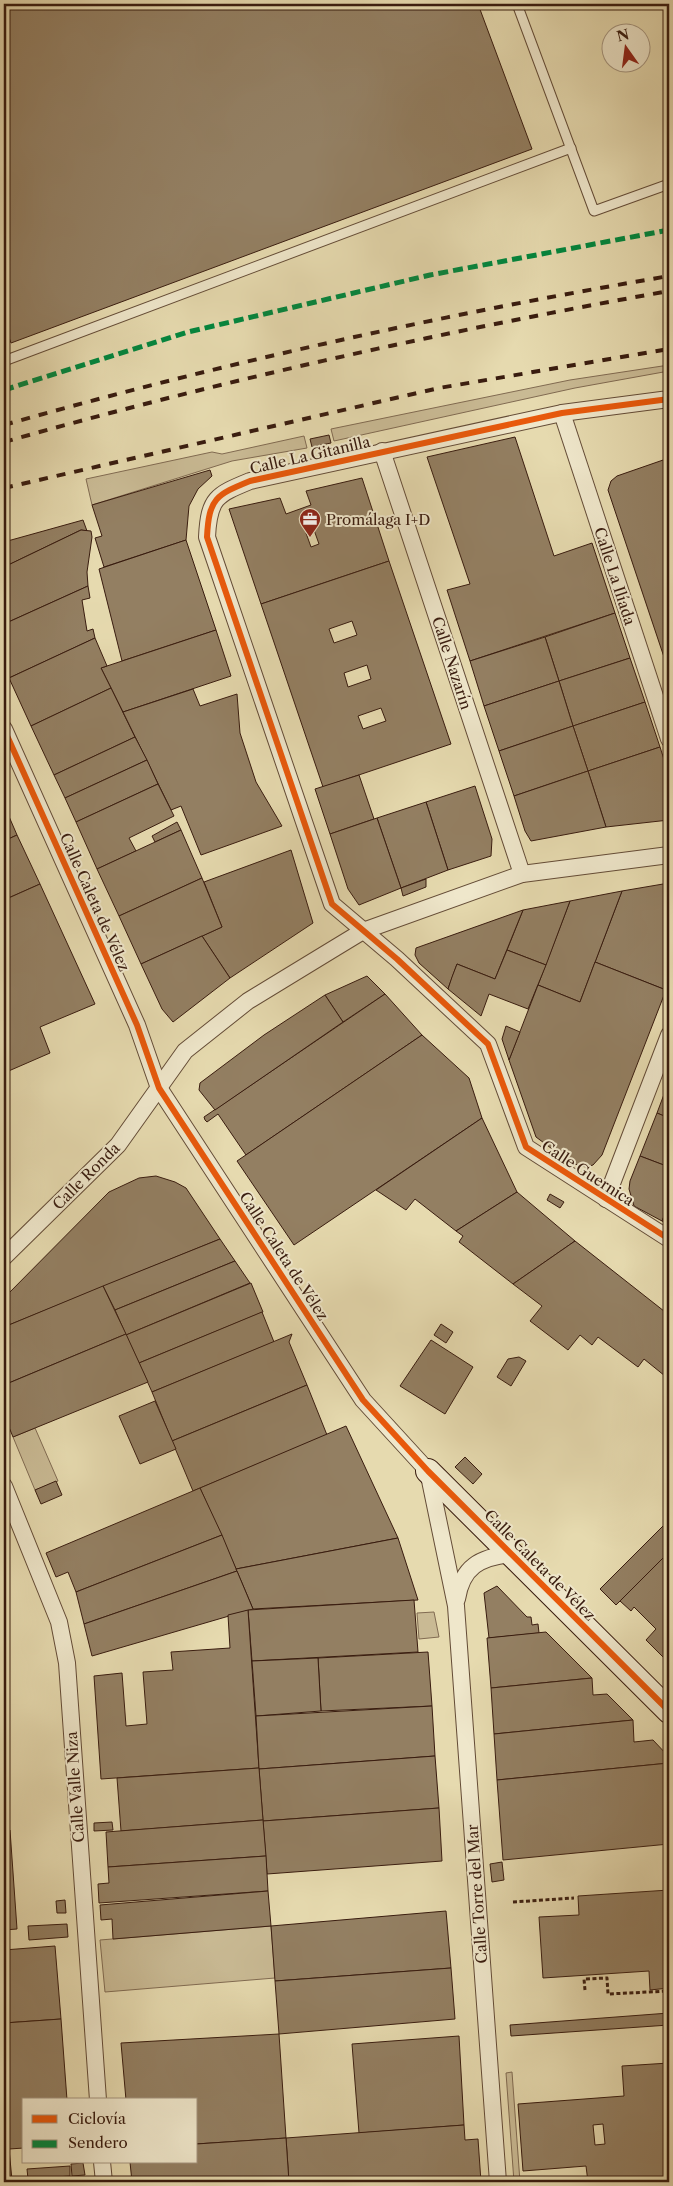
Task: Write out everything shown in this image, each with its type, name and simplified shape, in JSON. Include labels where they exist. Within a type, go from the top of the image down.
[{"type":"street","name":"Calle La Gitanilla","points":[[364,932],[332,904],[207,537],[208,513],[220,493],[250,481],[562,413],[669,399]]},
{"type":"street","name":"Calle La Ilíada","points":[[562,413],[669,739]]},
{"type":"street","name":"Calle Nazarín","points":[[382,451],[522,874]]},
{"type":"street","name":"Calle Caleta de Vélez","points":[[4,729],[137,1025],[159,1088],[363,1400],[428,1471],[669,1711]]},
{"type":"street","name":"Calle Ronda","points":[[4,1257],[118,1145],[186,1051],[248,1002],[364,932],[522,874],[669,855]]},
{"type":"street","name":"Calle Guernica","points":[[364,932],[397,959],[488,1044],[526,1147],[669,1240]]},
{"type":"street","points":[[606,1199],[669,1035]]},
{"type":"street","name":"Calle Torre del Mar","points":[[428,1471],[456,1606],[498,2182]]},
{"type":"street","name":"Calle Valle Niza","points":[[4,1486],[59,1622],[66,1663],[98,2098]]},
{"type":"street","name":"Calle Torre del Mar","points":[[456,1606],[460,1583],[468,1569],[494,1556],[511,1554]]},
{"type":"street","points":[[102,2164],[104,2182]]},
{"type":"lane","points":[[517,4],[594,211],[669,184]]},
{"type":"lane","points":[[4,362],[571,148]]},
{"type":"path","points":[[513,1902],[574,1898]]},
{"type":"path","points":[[585,1990],[584,1979],[607,1978],[608,1994],[669,1991]]},
{"type":"shaded area","points":[[669,365],[669,371],[575,388],[334,441],[331,429],[570,380]]},
{"type":"shaded area","points":[[304,436],[307,448],[232,461],[92,505],[86,479],[212,452],[222,454]]},
{"type":"shaded area","points":[[35,1428],[58,1481],[35,1490],[13,1437]]},
{"type":"shaded area","points":[[434,1612],[439,1637],[419,1639],[417,1613]]},
{"type":"shaded area","points":[[271,1926],[275,1978],[105,1992],[100,1940]]},
{"type":"shaded area","points":[[512,2072],[520,2182],[514,2182],[506,2073]]},
{"type":"building","points":[[4,4],[478,4],[532,149],[11,343],[4,323]]},
{"type":"building","points":[[329,435],[331,443],[312,447],[310,439]]},
{"type":"building","points":[[515,437],[554,556],[592,543],[615,613],[470,661],[447,590],[470,584],[427,457]]},
{"type":"building","points":[[669,459],[669,672],[608,490],[611,481],[617,476]]},
{"type":"building","points":[[210,470],[212,476],[198,489],[189,506],[186,540],[104,567],[95,538],[102,536],[92,505]]},
{"type":"building","points":[[362,478],[389,561],[261,604],[229,509],[280,498],[286,514],[311,505],[306,491]],"holes":[[[314,530],[319,544],[311,547],[306,533]]]},
{"type":"building","points":[[83,520],[87,531],[81,530],[4,567],[4,542]]},
{"type":"building","points":[[81,530],[91,531],[92,537],[87,572],[88,586],[4,624],[4,567]]},
{"type":"building","points":[[186,540],[216,630],[122,661],[99,569]]},
{"type":"building","points":[[389,561],[451,744],[323,787],[261,604]],"holes":[[[352,621],[357,635],[334,643],[329,629]],[[367,665],[371,679],[348,687],[344,673]],[[381,708],[386,721],[363,729],[358,716]]]},
{"type":"building","points":[[88,586],[90,598],[82,600],[87,631],[93,629],[95,638],[9,678],[4,666],[4,624]]},
{"type":"building","points":[[615,613],[630,658],[559,681],[545,637]]},
{"type":"building","points":[[216,630],[231,676],[123,712],[101,668]]},
{"type":"building","points":[[545,637],[559,681],[484,706],[470,661]]},
{"type":"building","points":[[95,638],[107,666],[101,668],[111,688],[31,726],[9,678]]},
{"type":"building","points":[[630,658],[645,702],[573,726],[559,681]]},
{"type":"building","points":[[559,681],[573,726],[499,751],[484,706]]},
{"type":"building","points":[[111,688],[135,737],[54,775],[31,726]]},
{"type":"building","points":[[193,689],[200,706],[237,694],[240,733],[256,782],[282,826],[201,855],[181,806],[171,810],[123,712]]},
{"type":"building","points":[[645,702],[660,747],[588,771],[573,726]]},
{"type":"building","points":[[573,726],[588,771],[514,796],[499,751]]},
{"type":"building","points":[[135,737],[147,760],[65,798],[54,775]]},
{"type":"building","points":[[660,747],[669,775],[669,820],[606,827],[588,771]]},
{"type":"building","points":[[147,760],[158,784],[76,822],[65,798]]},
{"type":"building","points":[[588,771],[606,827],[531,841],[525,831],[514,796]]},
{"type":"building","points":[[359,775],[374,819],[330,834],[315,789]]},
{"type":"building","points":[[158,784],[174,816],[129,838],[136,851],[97,869],[76,822]]},
{"type":"building","points":[[475,786],[492,839],[491,856],[448,870],[426,802]]},
{"type":"building","points":[[426,802],[448,870],[401,888],[377,818]]},
{"type":"building","points":[[4,805],[17,835],[4,841]]},
{"type":"building","points":[[377,818],[401,888],[359,905],[348,889],[330,834]]},
{"type":"building","points":[[177,822],[181,830],[155,842],[152,836]]},
{"type":"building","points":[[181,830],[202,878],[119,916],[97,869]]},
{"type":"building","points":[[17,835],[40,884],[4,900],[4,841]]},
{"type":"building","points":[[291,850],[313,923],[230,978],[202,936],[222,927],[204,882]]},
{"type":"building","points":[[202,878],[222,927],[141,964],[119,916]]},
{"type":"building","points":[[426,879],[426,887],[403,896],[401,888]]},
{"type":"building","points":[[669,883],[669,983],[666,990],[595,962],[622,891]]},
{"type":"building","points":[[40,884],[95,1004],[40,1027],[50,1053],[4,1073],[4,900]]},
{"type":"building","points":[[622,891],[580,1002],[538,985],[570,901]]},
{"type":"building","points":[[570,901],[546,965],[507,950],[523,910]]},
{"type":"building","points":[[523,910],[495,979],[457,964],[448,989],[419,963],[415,955],[416,948]]},
{"type":"building","points":[[202,936],[230,978],[173,1022],[162,1009],[141,964]]},
{"type":"building","points":[[507,950],[546,965],[528,1009],[489,994],[481,1016],[448,989],[457,964],[495,979]]},
{"type":"building","points":[[595,962],[666,990],[602,1155],[593,1165],[586,1167],[571,1163],[536,1137],[509,1060],[538,985],[580,1002]]},
{"type":"building","points":[[367,976],[385,994],[343,1022],[325,995]]},
{"type":"building","points":[[385,994],[422,1035],[246,1155],[218,1114],[207,1122],[205,1120],[204,1117]]},
{"type":"building","points":[[325,995],[343,1022],[215,1110],[199,1090],[200,1083],[264,1035]]},
{"type":"building","points":[[506,1026],[520,1032],[509,1060],[502,1039]]},
{"type":"building","points":[[422,1035],[469,1078],[482,1118],[294,1245],[237,1161]]},
{"type":"building","points":[[669,1081],[669,1118],[657,1113]]},
{"type":"building","points":[[657,1113],[669,1118],[669,1167],[640,1156]]},
{"type":"building","points":[[482,1118],[517,1192],[456,1231],[415,1199],[406,1210],[376,1190]]},
{"type":"building","points":[[640,1156],[669,1167],[669,1204],[662,1221],[634,1206],[629,1189],[630,1181]]},
{"type":"building","points":[[156,1176],[186,1188],[220,1239],[4,1327],[5,1297],[109,1192],[139,1178]]},
{"type":"building","points":[[517,1192],[575,1241],[513,1284],[459,1242],[463,1236],[456,1231]]},
{"type":"building","points":[[550,1194],[564,1202],[560,1208],[547,1200]]},
{"type":"building","points":[[669,1204],[669,1226],[662,1221]]},
{"type":"building","points":[[220,1239],[235,1261],[115,1310],[103,1286]]},
{"type":"building","points":[[575,1241],[669,1315],[669,1371],[665,1376],[644,1359],[638,1367],[598,1337],[592,1345],[580,1335],[568,1350],[530,1321],[542,1306],[513,1284]]},
{"type":"building","points":[[235,1261],[250,1283],[126,1335],[115,1310]]},
{"type":"building","points":[[251,1283],[263,1312],[139,1363],[126,1335]]},
{"type":"building","points":[[103,1286],[126,1334],[4,1385],[4,1327]]},
{"type":"building","points":[[262,1312],[274,1342],[152,1392],[139,1363]]},
{"type":"building","points":[[441,1324],[453,1332],[446,1343],[434,1335]]},
{"type":"building","points":[[126,1334],[148,1382],[13,1437],[4,1415],[4,1385]]},
{"type":"building","points":[[292,1334],[289,1342],[307,1385],[172,1441],[152,1392]]},
{"type":"building","points":[[431,1340],[473,1367],[445,1414],[400,1386]]},
{"type":"building","points":[[519,1357],[526,1361],[511,1386],[497,1377],[508,1359]]},
{"type":"building","points":[[307,1385],[327,1435],[193,1491],[172,1441]]},
{"type":"building","points":[[155,1401],[176,1449],[140,1464],[119,1416]]},
{"type":"building","points":[[346,1426],[398,1538],[236,1569],[200,1488]]},
{"type":"building","points":[[465,1457],[482,1474],[473,1484],[455,1467]]},
{"type":"building","points":[[56,1481],[62,1495],[41,1504],[35,1490]]},
{"type":"building","points":[[200,1488],[222,1535],[76,1592],[68,1572],[56,1577],[46,1553]]},
{"type":"building","points":[[669,1520],[669,1552],[616,1605],[600,1589]]},
{"type":"building","points":[[222,1535],[237,1571],[84,1624],[76,1592]]},
{"type":"building","points":[[398,1538],[418,1600],[253,1609],[236,1569]]},
{"type":"building","points":[[669,1552],[669,1663],[646,1640],[656,1629],[634,1607],[631,1611],[620,1601]]},
{"type":"building","points":[[237,1571],[253,1609],[92,1656],[84,1624]]},
{"type":"building","points":[[497,1586],[527,1617],[531,1617],[532,1625],[538,1624],[539,1633],[489,1638],[484,1593]]},
{"type":"building","points":[[414,1600],[418,1652],[252,1661],[248,1610]]},
{"type":"building","points":[[248,1610],[259,1768],[101,1779],[94,1676],[122,1673],[126,1726],[147,1724],[143,1672],[173,1670],[171,1652],[230,1648],[228,1615]]},
{"type":"building","points":[[546,1632],[592,1678],[491,1688],[487,1638]]},
{"type":"building","points":[[428,1652],[432,1706],[321,1711],[318,1658]]},
{"type":"building","points":[[318,1658],[321,1711],[256,1716],[252,1661]]},
{"type":"building","points":[[592,1678],[593,1695],[607,1694],[633,1720],[494,1734],[491,1688]]},
{"type":"building","points":[[432,1706],[435,1756],[259,1769],[256,1716]]},
{"type":"building","points":[[633,1720],[634,1742],[653,1740],[669,1757],[669,1763],[497,1780],[494,1734]]},
{"type":"building","points":[[435,1756],[439,1808],[263,1821],[259,1769]]},
{"type":"building","points":[[669,1763],[669,1844],[503,1860],[497,1780]]},
{"type":"building","points":[[259,1768],[263,1820],[121,1831],[117,1778]]},
{"type":"building","points":[[439,1808],[442,1861],[267,1874],[263,1821]]},
{"type":"building","points":[[263,1820],[266,1856],[108,1867],[106,1832]]},
{"type":"building","points":[[112,1822],[113,1830],[94,1831],[94,1823]]},
{"type":"building","points":[[10,1830],[17,1929],[4,1930],[4,1831]]},
{"type":"building","points":[[266,1856],[268,1891],[99,1903],[98,1884],[109,1883],[108,1867]]},
{"type":"building","points":[[502,1862],[504,1880],[492,1882],[490,1864]]},
{"type":"building","points":[[669,1890],[669,1988],[650,1990],[649,1971],[543,1978],[539,1917],[579,1915],[578,1896]]},
{"type":"building","points":[[268,1891],[271,1926],[113,1939],[112,1919],[101,1920],[100,1905]]},
{"type":"building","points":[[65,1900],[66,1913],[57,1913],[56,1901]]},
{"type":"building","points":[[446,1911],[451,1968],[275,1981],[271,1926]]},
{"type":"building","points":[[67,1924],[68,1937],[29,1940],[28,1926]]},
{"type":"building","points":[[55,1946],[61,2019],[4,2023],[4,1950]]},
{"type":"building","points":[[451,1968],[455,2019],[279,2034],[275,1981]]},
{"type":"building","points":[[669,2013],[669,2025],[511,2036],[510,2025]]},
{"type":"building","points":[[61,2019],[67,2098],[22,2098],[22,2148],[9,2149],[12,2180],[4,2181],[4,2023]]},
{"type":"building","points":[[279,2034],[286,2138],[198,2144],[198,2098],[126,2098],[121,2043]]},
{"type":"building","points":[[459,2036],[464,2125],[359,2133],[352,2044]]},
{"type":"building","points":[[669,2063],[669,2182],[588,2182],[586,2166],[523,2171],[518,2104],[624,2096],[622,2066]],"holes":[[[603,2124],[605,2144],[595,2145],[593,2125]]]},
{"type":"building","points":[[464,2125],[465,2140],[478,2139],[481,2182],[289,2182],[286,2138]]},
{"type":"building","points":[[286,2138],[289,2182],[132,2182],[130,2164],[198,2164],[198,2144]]},
{"type":"building","points":[[71,2164],[83,2164],[85,2175],[72,2176]]},
{"type":"building","points":[[70,2166],[70,2176],[28,2179],[27,2169]]},
{"type":"railway","points":[[4,425],[168,381],[418,323],[669,276]]},
{"type":"railway","points":[[4,442],[86,419],[335,358],[585,306],[669,291]]},
{"type":"railway","points":[[4,488],[439,388],[669,349]]},
{"type":"marked path","points":[[4,390],[188,332],[430,275],[669,230]]},
{"type":"cycle path","points":[[669,399],[562,413],[250,481],[229,490],[216,500],[210,514],[207,537],[332,904],[397,959],[488,1044],[526,1147],[669,1239]]},
{"type":"cycle path","points":[[4,729],[137,1025],[159,1088],[363,1400],[428,1471],[669,1711]]},
{"type":"place","name":"Promálaga I+D","points":[[310,538]]}]
